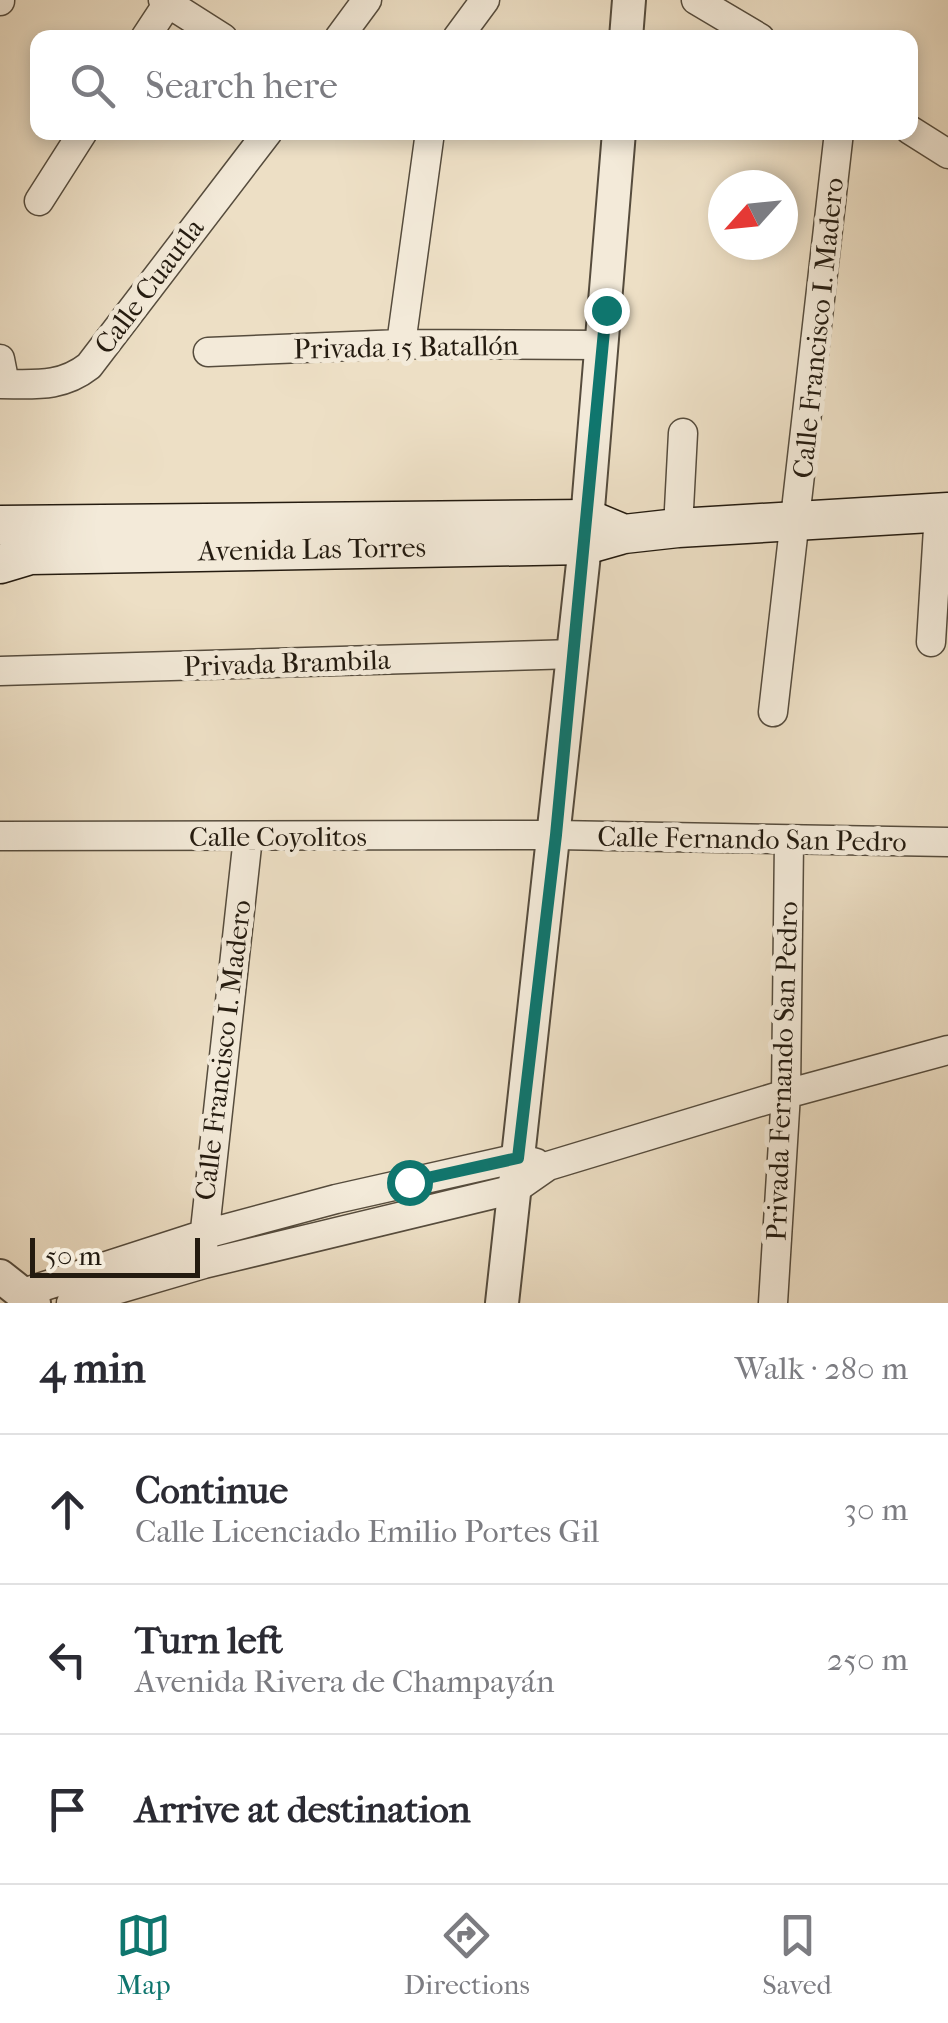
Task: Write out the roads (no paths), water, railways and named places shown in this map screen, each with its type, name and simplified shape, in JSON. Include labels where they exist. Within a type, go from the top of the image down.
[{"type":"main road","name":"Avenida Las Torres","points":[[0,525],[624,534],[943,512]]},
{"type":"main road","name":"Avenida Las Torres","points":[[0,564],[30,555],[587,532]]},
{"type":"street","points":[[346,30],[368,0]]},
{"type":"street","points":[[463,30],[484,0]]},
{"type":"street","points":[[627,30],[629,0]]},
{"type":"street","points":[[696,0],[747,30]]},
{"type":"street","points":[[153,30],[178,4],[213,30]]},
{"type":"street","points":[[918,135],[948,154]]},
{"type":"street","points":[[39,201],[78,140]]},
{"type":"street","name":"Calle Cuautla","points":[[2,376],[53,385],[73,378],[88,366],[262,140]]},
{"type":"street","points":[[401,344],[429,140]]},
{"type":"street","points":[[502,1303],[527,1171],[587,532],[618,140]]},
{"type":"street","name":"Calle Francisco I. Madero","points":[[773,712],[838,140]]},
{"type":"street","name":"Privada 15 Batallón","points":[[208,352],[401,344],[603,345]]},
{"type":"street","points":[[678,528],[683,434]]},
{"type":"street","points":[[931,642],[943,512]]},
{"type":"street","name":"Privada Brambila","points":[[0,671],[574,654]]},
{"type":"street","name":"Calle Coyolitos","points":[[0,836],[556,835]]},
{"type":"street","name":"Calle Fernando San Pedro","points":[[556,835],[948,842]]},
{"type":"street","points":[[0,836],[0,845]]},
{"type":"street","name":"Calle Francisco I. Madero","points":[[204,1264],[202,1234],[248,837]]},
{"type":"street","name":"Privada Fernando San Pedro","points":[[773,1303],[786,1094],[789,840]]},
{"type":"street","points":[[71,1303],[948,1050]]},
{"type":"street","points":[[16,1294],[202,1234],[336,1199],[527,1171]]}]
